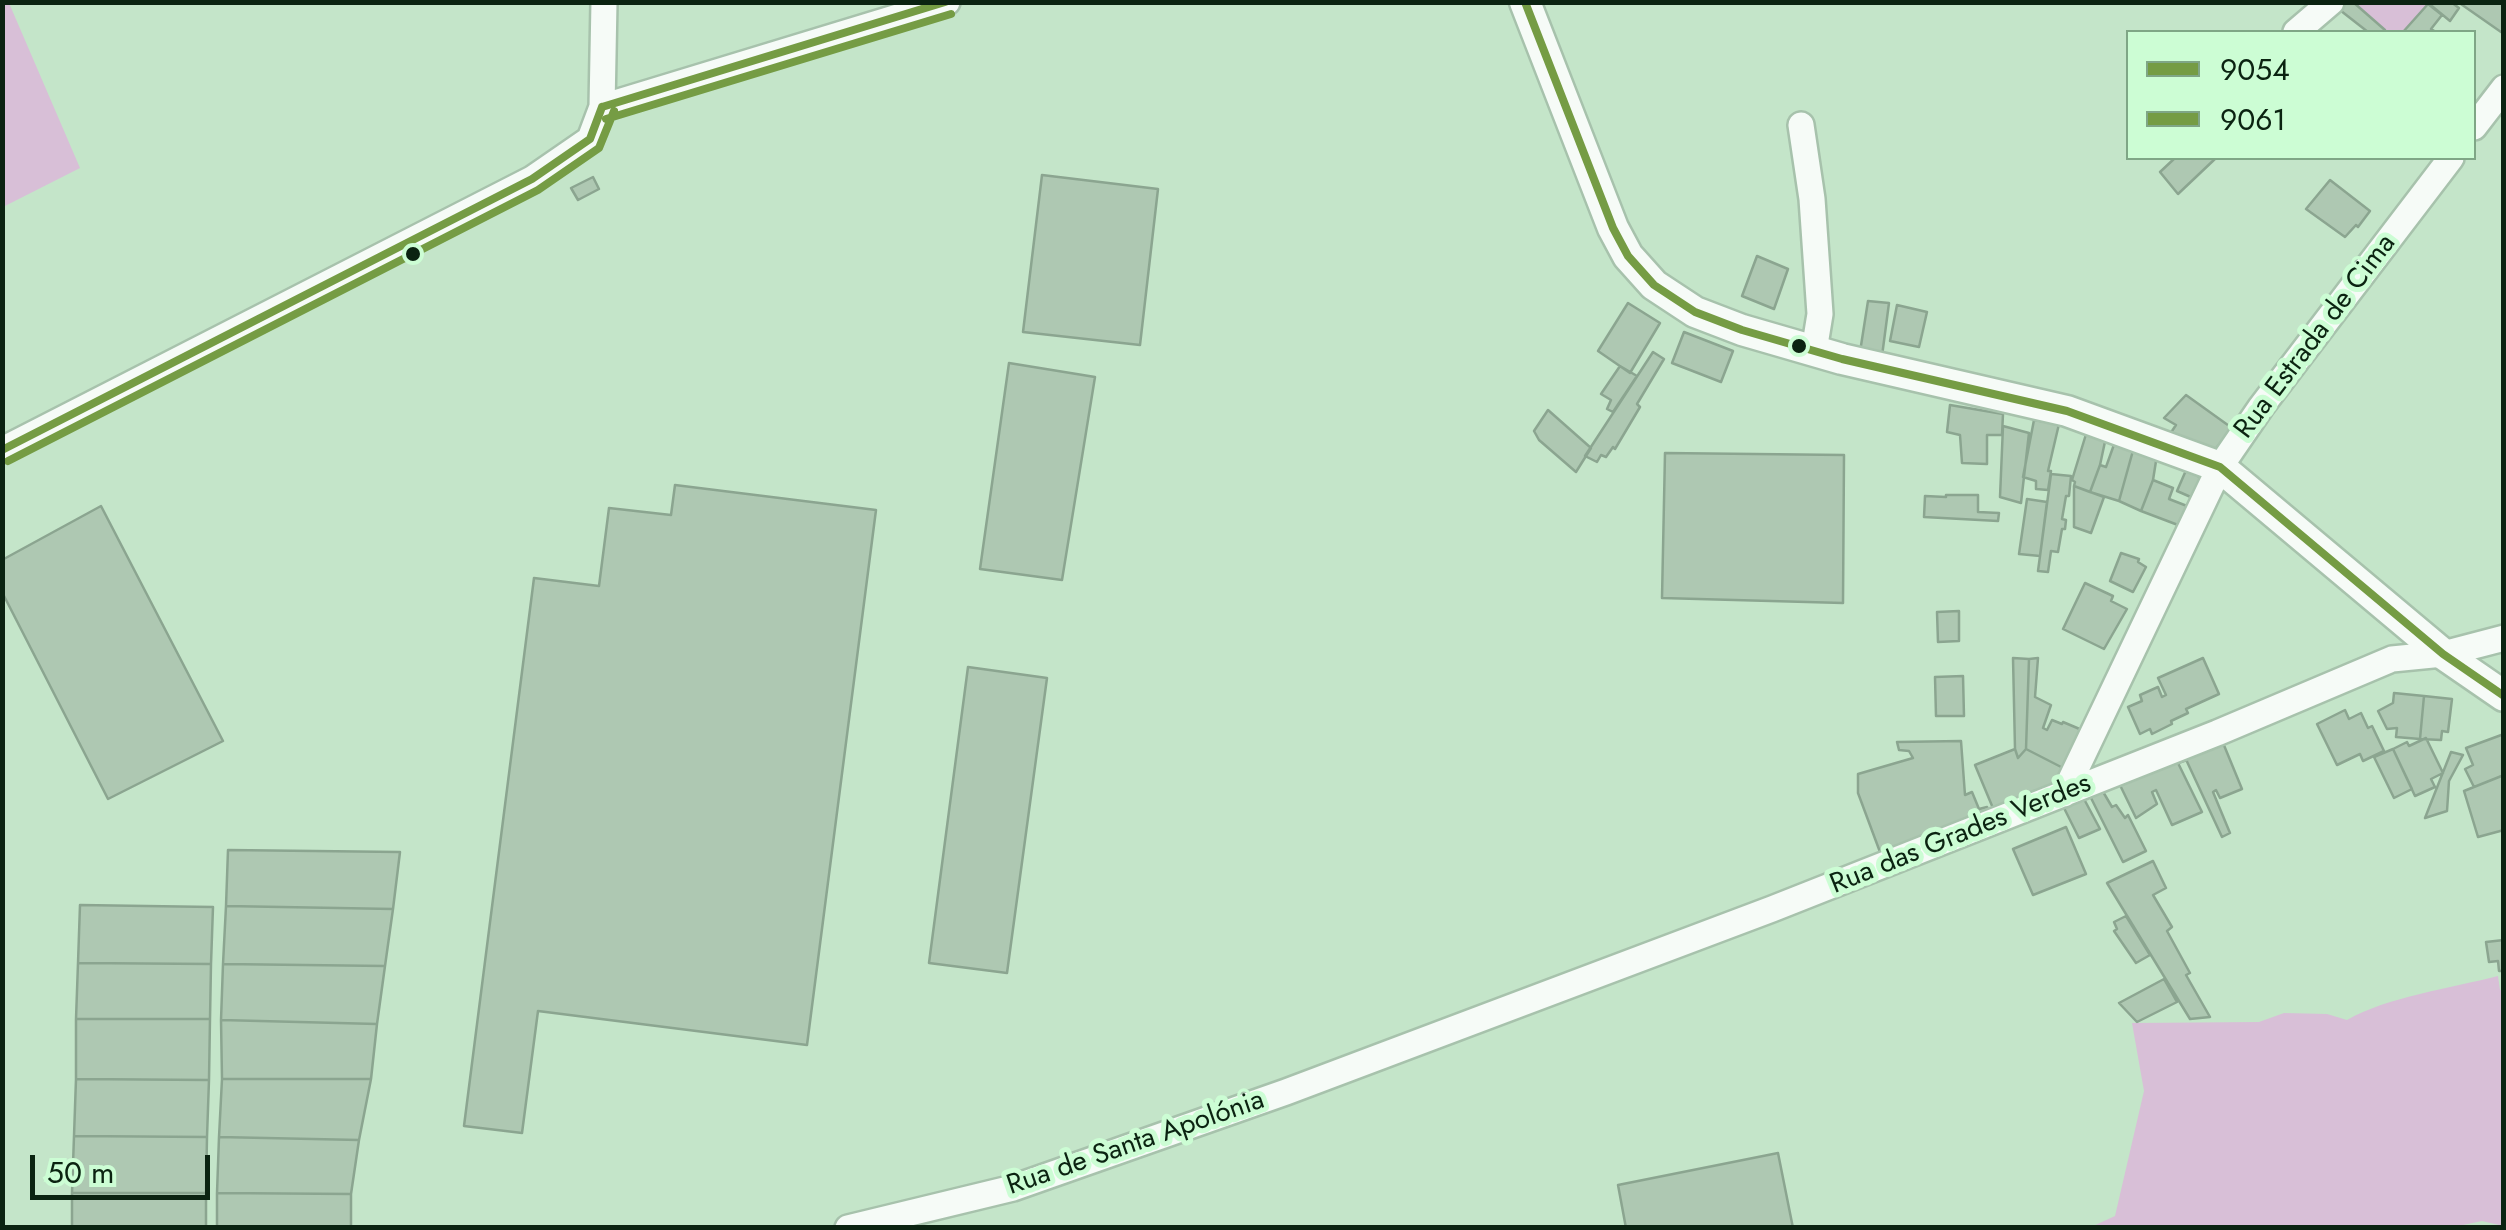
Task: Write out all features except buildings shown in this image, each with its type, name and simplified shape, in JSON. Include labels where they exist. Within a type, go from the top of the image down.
[{"type":"street","points":[[2,450],[532,178],[590,139],[602,107],[604,2]]},
{"type":"street","points":[[602,107],[947,2]]},
{"type":"street","points":[[1525,2],[1613,228],[1628,256],[1654,285],[1695,312],[1742,330],[1814,351],[2068,411],[2220,467],[2443,654],[2504,696]]},
{"type":"street","points":[[2298,30],[2331,2]]},
{"type":"street","points":[[2476,125],[2504,88]]},
{"type":"street","points":[[1802,125],[1820,314],[1814,351]]},
{"type":"street","name":"Rua Estrada de Cima","points":[[2064,794],[2220,467],[2261,406],[2449,160]]},
{"type":"street","name":"Rua das Grades Verdes","points":[[1419,1042],[1772,910],[2392,660],[2443,654],[2504,638]]},
{"type":"street","name":"Rua de Santa Apolónia","points":[[848,1228],[1013,1188],[1419,1042]]},
{"type":"shaded area","points":[[2,3],[9,3],[80,168],[3,207]]},
{"type":"shaded area","points":[[2353,3],[2428,4],[2405,30],[2384,30]]},
{"type":"shaded area","points":[[2498,976],[2500,990],[2504,991],[2503,1226],[2482,1221],[2449,1228],[2091,1227],[2115,1216],[2144,1091],[2132,1023],[2259,1022],[2284,1013],[2327,1014],[2347,1020],[2400,999]]},
{"type":"transit line","name":"9054","points":[[602,107],[945,2]]},
{"type":"transit line","name":"9054","points":[[1525,2],[1613,228],[1628,256],[1654,285],[1695,312],[1742,330],[1842,359],[2067,411],[2220,467],[2443,654],[2504,696]]},
{"type":"transit line","name":"9061","points":[[606,119],[951,14]]},
{"type":"transit line","name":"9054","points":[[2,450],[532,179],[590,139],[602,107]]},
{"type":"transit line","name":"9061","points":[[8,461],[538,190],[599,148],[614,111]]}]
